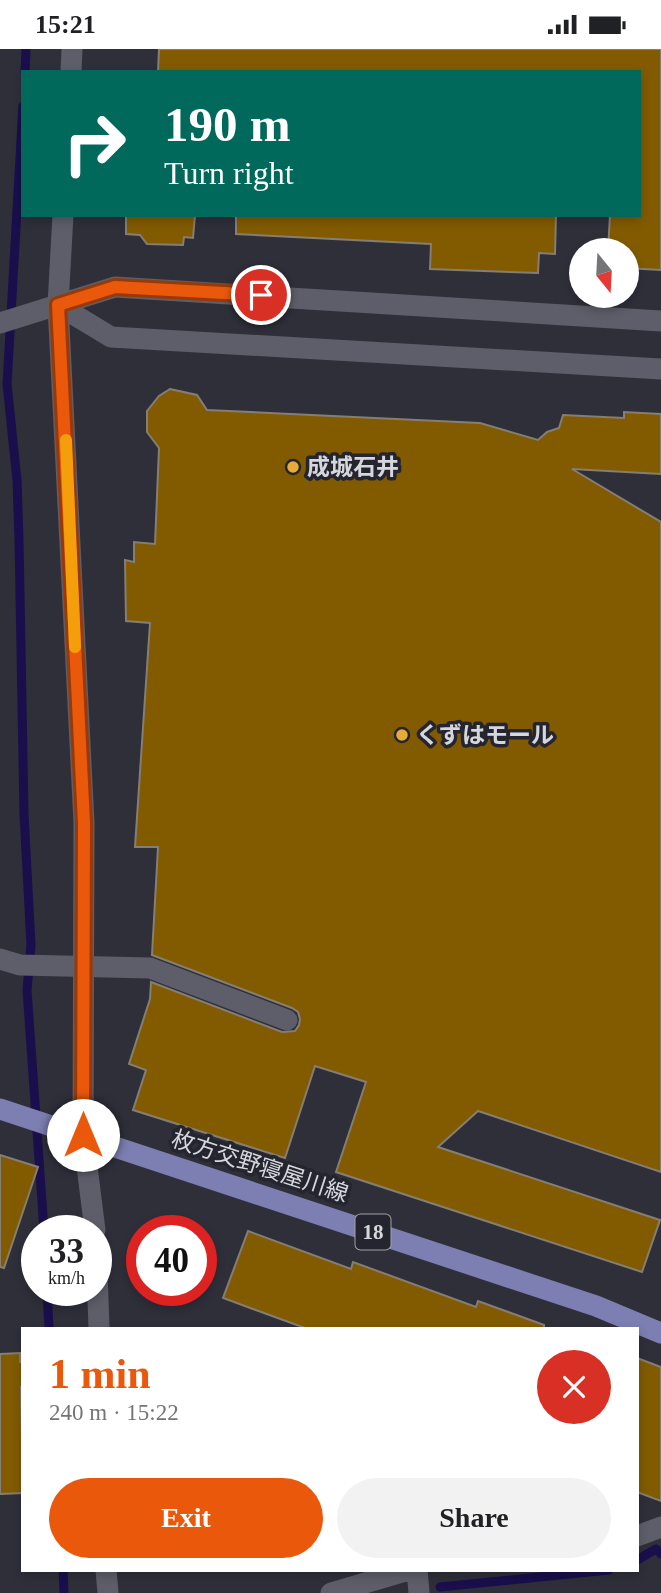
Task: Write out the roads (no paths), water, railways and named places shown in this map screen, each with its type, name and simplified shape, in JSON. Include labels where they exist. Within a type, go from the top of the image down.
[{"type":"main road","name":"枚方交野寝屋川線","points":[[0,1109],[596,1306],[661,1333]]},
{"type":"street","points":[[71,70],[72,49]]},
{"type":"street","points":[[63,217],[58,305],[84,823],[83,1135],[93,1215]]},
{"type":"street","points":[[0,323],[115,287],[661,321]]},
{"type":"street","points":[[58,305],[111,337],[661,369]]},
{"type":"street","points":[[0,959],[20,965],[150,968],[287,1020]]},
{"type":"street","points":[[99,1306],[100,1327]]},
{"type":"street","points":[[639,1535],[661,1527]]},
{"type":"street","points":[[106,1572],[108,1593]]},
{"type":"street","points":[[331,1593],[402,1572]]},
{"type":"street","points":[[417,1572],[419,1593]]},
{"type":"waterway","points":[[25,70],[26,49]]},
{"type":"waterway","points":[[21,141],[7,384],[17,480],[19,540],[24,814],[31,945],[27,990],[43,1215]]},
{"type":"waterway","points":[[48,1306],[49,1327]]},
{"type":"waterway","points":[[639,1559],[656,1549],[661,1554]]},
{"type":"waterway","points":[[63,1572],[64,1593]]},
{"type":"waterway","points":[[440,1587],[589,1572]]},
{"type":"place","name":"成城石井","points":[[293,467]]},
{"type":"place","name":"くずはモール","points":[[402,735]]}]
